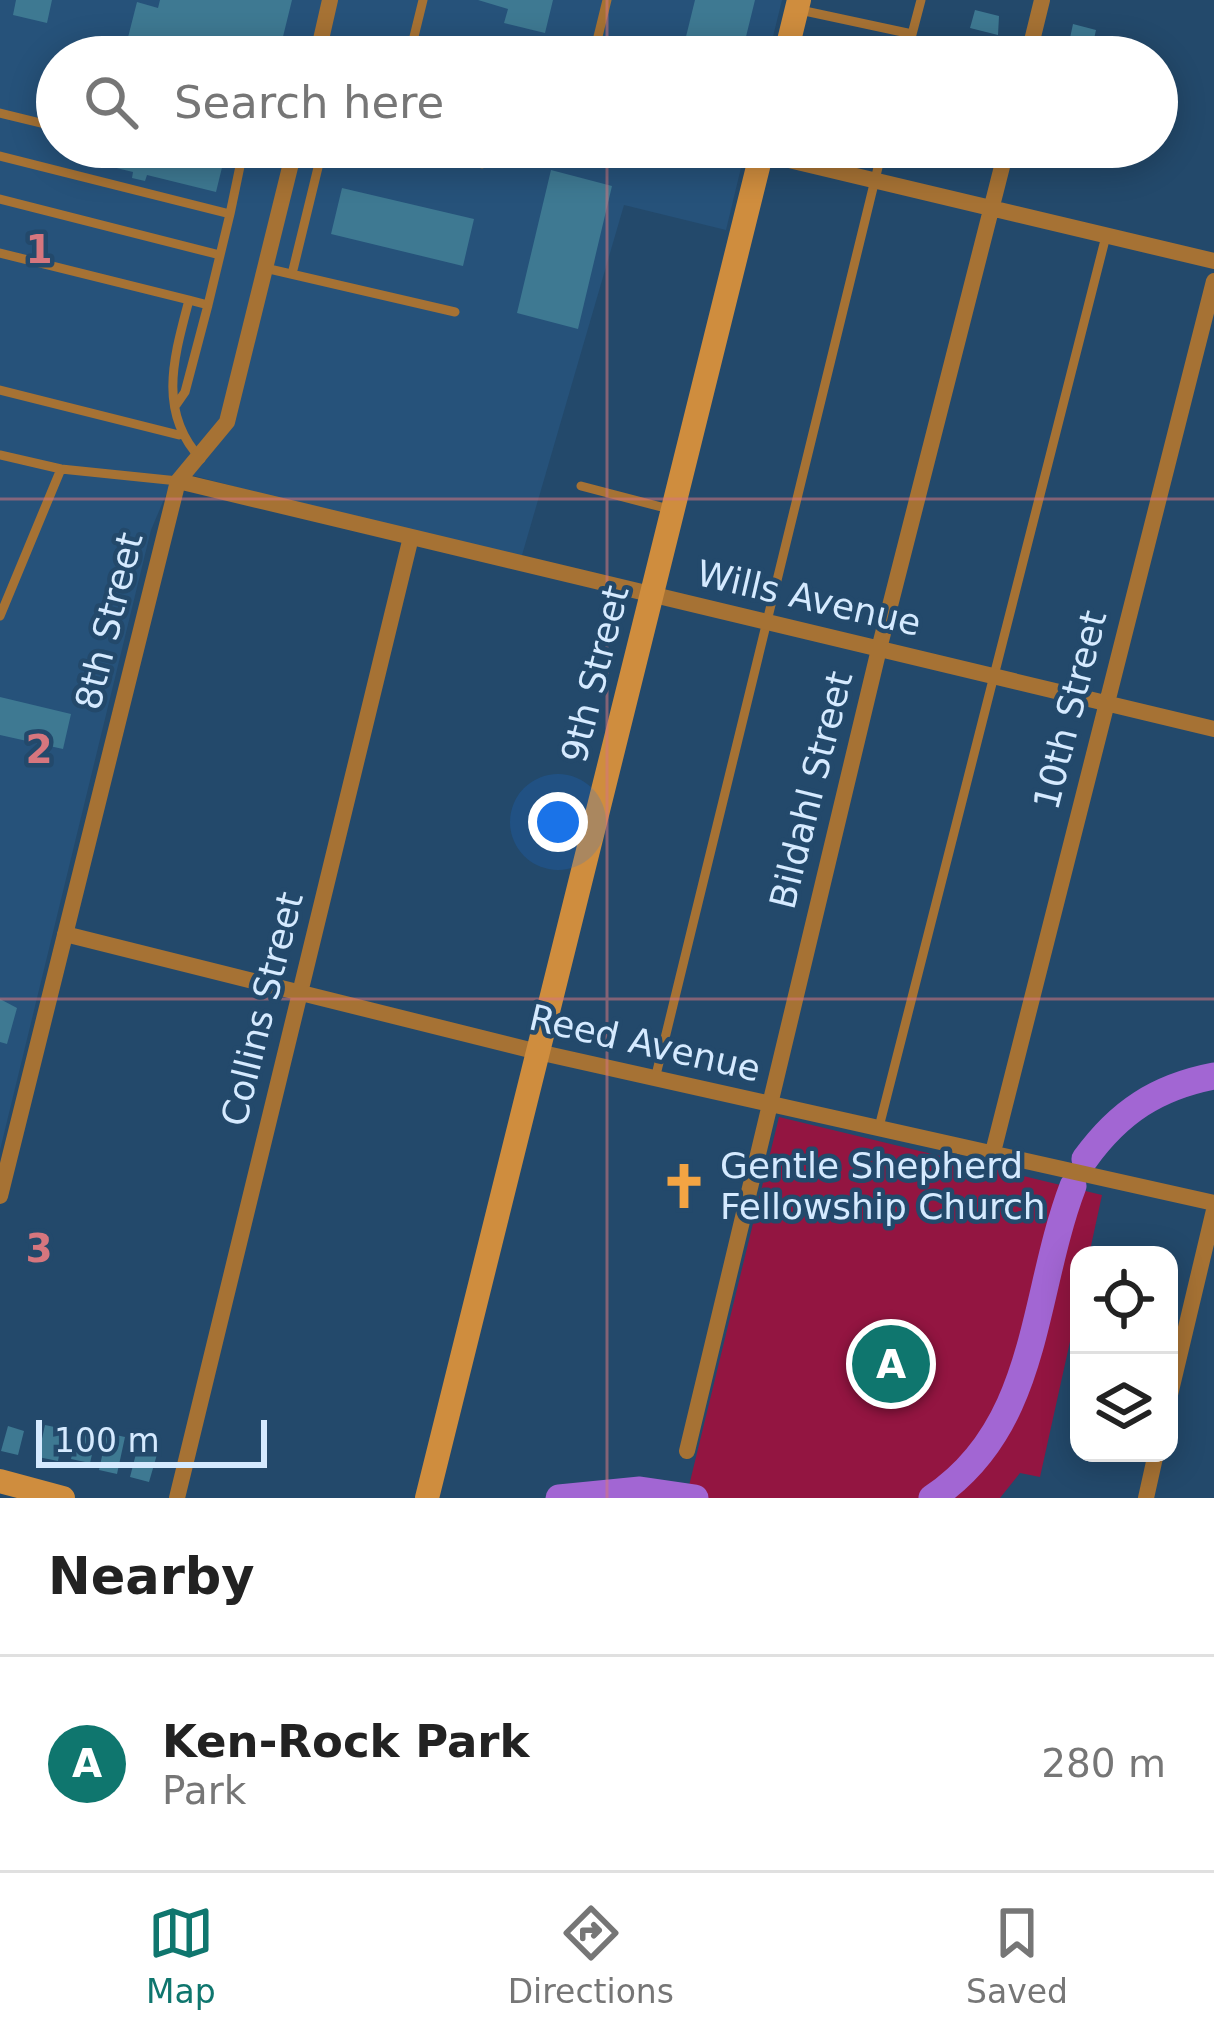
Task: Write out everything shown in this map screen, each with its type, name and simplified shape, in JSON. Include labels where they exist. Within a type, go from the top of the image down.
[{"type":"street","points":[[321,36],[330,0]]},
{"type":"street","points":[[1033,36],[1042,0]]},
{"type":"street","points":[[790,36],[798,5]]},
{"type":"street","points":[[178,481],[227,422],[290,168]]},
{"type":"street","name":"9th Street","points":[[427,1498],[758,168]]},
{"type":"street","points":[[825,168],[1214,261]]},
{"type":"street","name":"Bildahl Street","points":[[687,1451],[879,649],[1002,168]]},
{"type":"street","name":"10th Street","points":[[992,1156],[1214,281]]},
{"type":"street","name":"Wills Avenue","points":[[178,481],[1214,729]]},
{"type":"street","name":"8th Street","points":[[0,1196],[178,481]]},
{"type":"street","name":"Collins Street","points":[[177,1498],[411,537]]},
{"type":"street","name":"Reed Avenue","points":[[65,934],[538,1052],[1214,1207]]},
{"type":"street","points":[[1178,1361],[1214,1207]]},
{"type":"street","points":[[1146,1498],[1154,1462]]},
{"type":"street","points":[[0,1481],[63,1498]]},
{"type":"lane","points":[[414,36],[423,0]]},
{"type":"lane","points":[[598,36],[607,0]]},
{"type":"lane","points":[[798,5],[912,34],[921,0]]},
{"type":"lane","points":[[0,112],[36,121]]},
{"type":"lane","points":[[0,156],[36,165]]},
{"type":"lane","points":[[48,168],[230,214]]},
{"type":"lane","points":[[176,405],[208,305],[240,168]]},
{"type":"lane","points":[[292,274],[318,168]]},
{"type":"lane","points":[[655,1079],[878,168]]},
{"type":"lane","points":[[0,199],[220,255]]},
{"type":"lane","points":[[878,1130],[1106,236]]},
{"type":"lane","points":[[0,253],[208,305]]},
{"type":"lane","points":[[265,268],[455,313]]},
{"type":"lane","points":[[179,435],[174,356],[189,300]]},
{"type":"lane","points":[[0,390],[179,435],[201,458]]},
{"type":"lane","points":[[0,455],[61,469],[178,481]]},
{"type":"lane","points":[[0,616],[61,469]]},
{"type":"lane","points":[[580,486],[673,510]]},
{"type":"shaded area","points":[[0,0],[782,0],[773,36],[36,36],[36,168],[741,168],[726,230],[624,205],[520,562],[176,471],[151,530],[0,1150]]},
{"type":"shaded area","points":[[779,1117],[1102,1195],[1091,1246],[1070,1246],[1070,1342],[1040,1477],[1020,1473],[1000,1498],[686,1498]]},
{"type":"building","points":[[16,0],[52,0],[47,23],[13,15]]},
{"type":"building","points":[[160,0],[292,0],[283,36],[128,36],[137,2],[158,8]]},
{"type":"building","points":[[478,0],[553,0],[545,33],[504,23],[508,9]]},
{"type":"building","points":[[695,0],[755,0],[746,36],[686,36]]},
{"type":"building","points":[[975,10],[999,16],[998,35],[970,28]]},
{"type":"building","points":[[1073,24],[1096,30],[1095,36],[1070,36]]},
{"type":"building","points":[[117,168],[222,168],[216,192],[147,175],[145,181],[132,178],[133,172]]},
{"type":"building","points":[[551,170],[612,186],[578,329],[517,313]]},
{"type":"building","points":[[342,188],[474,219],[463,266],[331,234]]},
{"type":"building","points":[[0,697],[71,714],[63,749],[0,735]]},
{"type":"building","points":[[0,999],[17,1008],[7,1044],[0,1042]]},
{"type":"building","points":[[45,1425],[64,1429],[58,1461],[38,1457]]},
{"type":"building","points":[[8,1426],[24,1431],[18,1455],[1,1451]]},
{"type":"building","points":[[77,1432],[96,1437],[90,1463],[71,1459]]},
{"type":"building","points":[[107,1433],[125,1437],[117,1474],[99,1470]]},
{"type":"building","points":[[138,1446],[158,1451],[149,1482],[130,1477]]},
{"type":"waterway","points":[[1085,1159],[1111,1128],[1141,1104],[1175,1087],[1214,1076]]},
{"type":"waterway","points":[[932,1498],[967,1468],[994,1434],[1013,1397],[1073,1186]]},
{"type":"waterway","points":[[559,1498],[640,1490],[695,1498]]},
{"type":"place","name":"Gentle Shepherd Fellowship Church","points":[[684,1186]]},
{"type":"place","name":"Ken-Rock Park","points":[[891,1364]]}]
